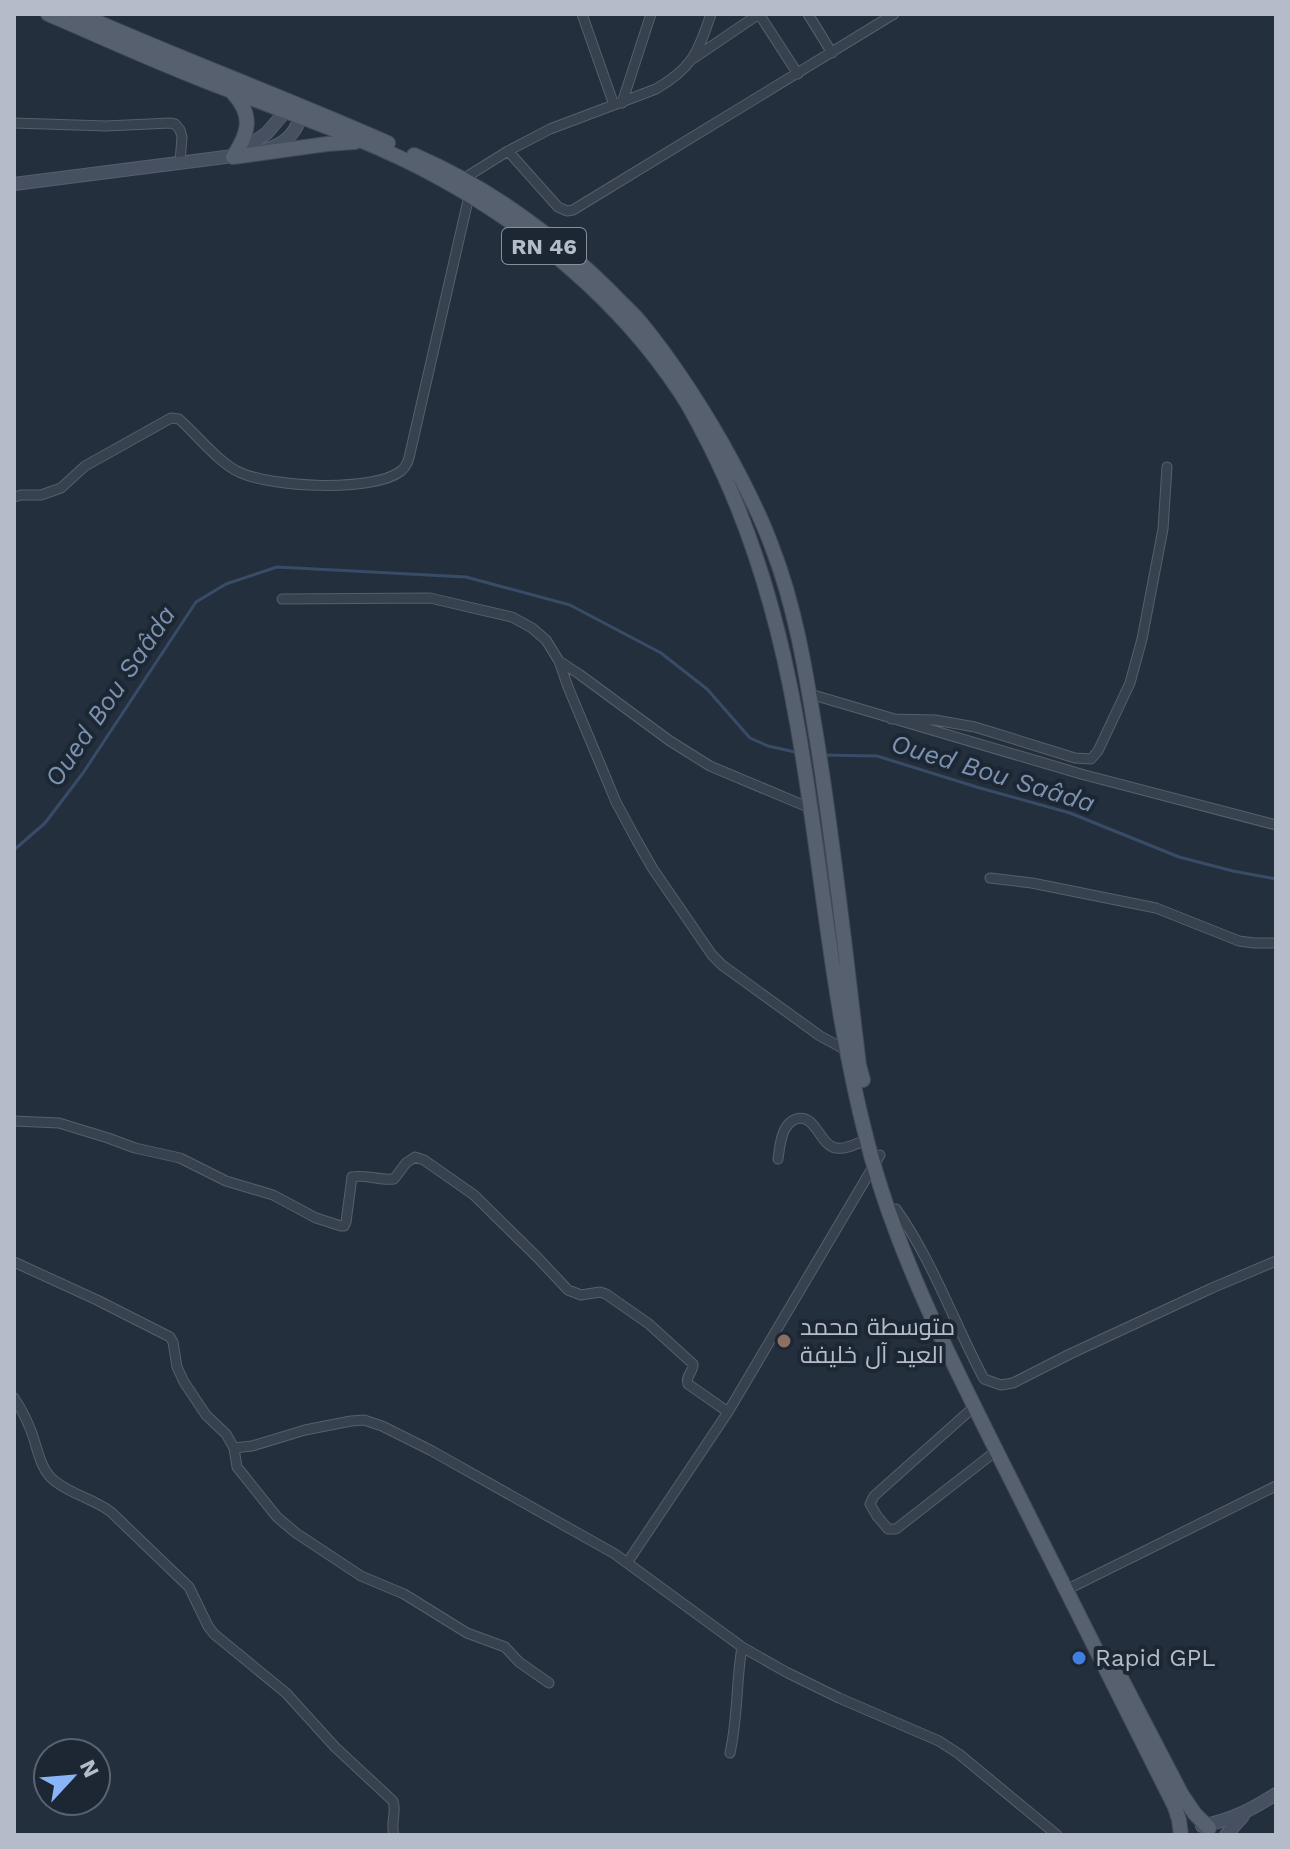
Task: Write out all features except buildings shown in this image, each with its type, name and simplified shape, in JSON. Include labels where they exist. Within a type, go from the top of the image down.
[{"type":"main road","name":"RN 46","points":[[48,14],[232,92],[296,109],[441,178],[533,237],[589,285],[630,325],[683,396],[730,486],[754,548],[773,613],[796,720],[846,1050],[867,1139],[921,1275],[1175,1807],[1182,1835]]},
{"type":"main road","name":"RN 46","points":[[79,14],[296,109],[449,170],[537,226],[593,274],[639,320],[690,388],[745,483],[772,546],[799,639],[826,795],[859,1065],[877,1159],[895,1230],[938,1330],[996,1451],[1175,1784],[1208,1828]]},
{"type":"main road","points":[[232,92],[239,99],[247,119],[244,139],[233,157]]},
{"type":"main road","points":[[233,157],[296,109]]},
{"type":"main road","points":[[233,157],[286,141],[298,126],[296,109]]},
{"type":"main road","points":[[14,184],[327,144],[362,143]]},
{"type":"main road","points":[[1182,1835],[1192,1827],[1208,1828],[1249,1811],[1276,1794]]},
{"type":"main road","points":[[1226,1835],[1249,1811]]},
{"type":"street","points":[[618,104],[651,14]]},
{"type":"street","points":[[463,179],[550,129],[672,80],[694,58],[711,14]]},
{"type":"street","points":[[694,58],[759,14],[798,74]]},
{"type":"street","points":[[808,14],[832,53]]},
{"type":"street","points":[[508,151],[558,207],[573,210],[894,14]]},
{"type":"street","points":[[585,16],[618,104]]},
{"type":"street","points":[[14,123],[106,126],[175,124],[181,133],[180,162]]},
{"type":"street","points":[[14,497],[41,495],[61,488],[85,466],[171,418],[179,419],[237,472],[260,479],[303,485],[365,483],[380,481],[403,469],[408,463],[469,196]]},
{"type":"street","points":[[891,719],[935,720],[975,727],[1075,758],[1091,759],[1098,751],[1130,683],[1142,639],[1163,529],[1167,467]]},
{"type":"street","points":[[282,599],[417,597],[512,617],[532,628],[546,640],[559,661],[616,802],[653,869],[712,955],[820,1036],[846,1050]]},
{"type":"street","points":[[559,661],[710,766],[810,808]]},
{"type":"street","points":[[811,702],[891,719],[1081,774],[1276,825]]},
{"type":"street","points":[[990,878],[1032,883],[1156,908],[1239,941],[1276,943]]},
{"type":"street","points":[[778,1159],[786,1127],[800,1118],[809,1121],[826,1143],[834,1148],[867,1139]]},
{"type":"street","points":[[14,1121],[59,1123],[135,1148],[180,1158],[226,1181],[273,1195],[316,1218],[341,1226],[346,1222],[352,1177],[394,1179],[411,1159],[424,1160],[474,1195],[568,1290],[581,1295],[606,1294],[649,1324],[693,1364],[688,1384],[728,1412]]},
{"type":"street","points":[[627,1563],[728,1412],[877,1159]]},
{"type":"street","points":[[896,1209],[921,1247],[984,1379],[1001,1385],[1013,1383],[1276,1261]]},
{"type":"street","points":[[14,1262],[170,1337],[184,1382],[206,1415],[226,1434],[242,1475],[277,1517],[296,1533],[361,1576],[404,1594],[467,1633],[505,1647],[519,1662],[549,1683]]},
{"type":"street","points":[[14,1398],[29,1424],[47,1473],[66,1489],[111,1512],[184,1582],[214,1634],[286,1693],[335,1747],[393,1801],[394,1835]]},
{"type":"street","points":[[975,1406],[874,1496],[871,1507],[887,1528],[896,1529],[996,1451]]},
{"type":"street","points":[[234,1448],[252,1446],[305,1430],[364,1420],[382,1426],[615,1554],[742,1647],[786,1672],[939,1741],[1057,1835]]},
{"type":"street","points":[[1070,1588],[1276,1486]]},
{"type":"street","points":[[730,1753],[735,1734],[735,1703],[742,1647]]},
{"type":"waterway","name":"Oued Bou Saâda","points":[[14,850],[45,823],[83,773],[196,602],[226,584],[277,567],[466,577],[570,605],[661,653],[707,689],[750,738],[795,752]]},
{"type":"waterway","name":"Oued Bou Saâda","points":[[822,755],[877,756],[1070,813],[1179,857],[1276,879]]},
{"type":"place","name":"متوسطة محمد العيد آل خليفة","points":[[784,1341]]},
{"type":"place","name":"Rapid GPL","points":[[1079,1658]]}]
